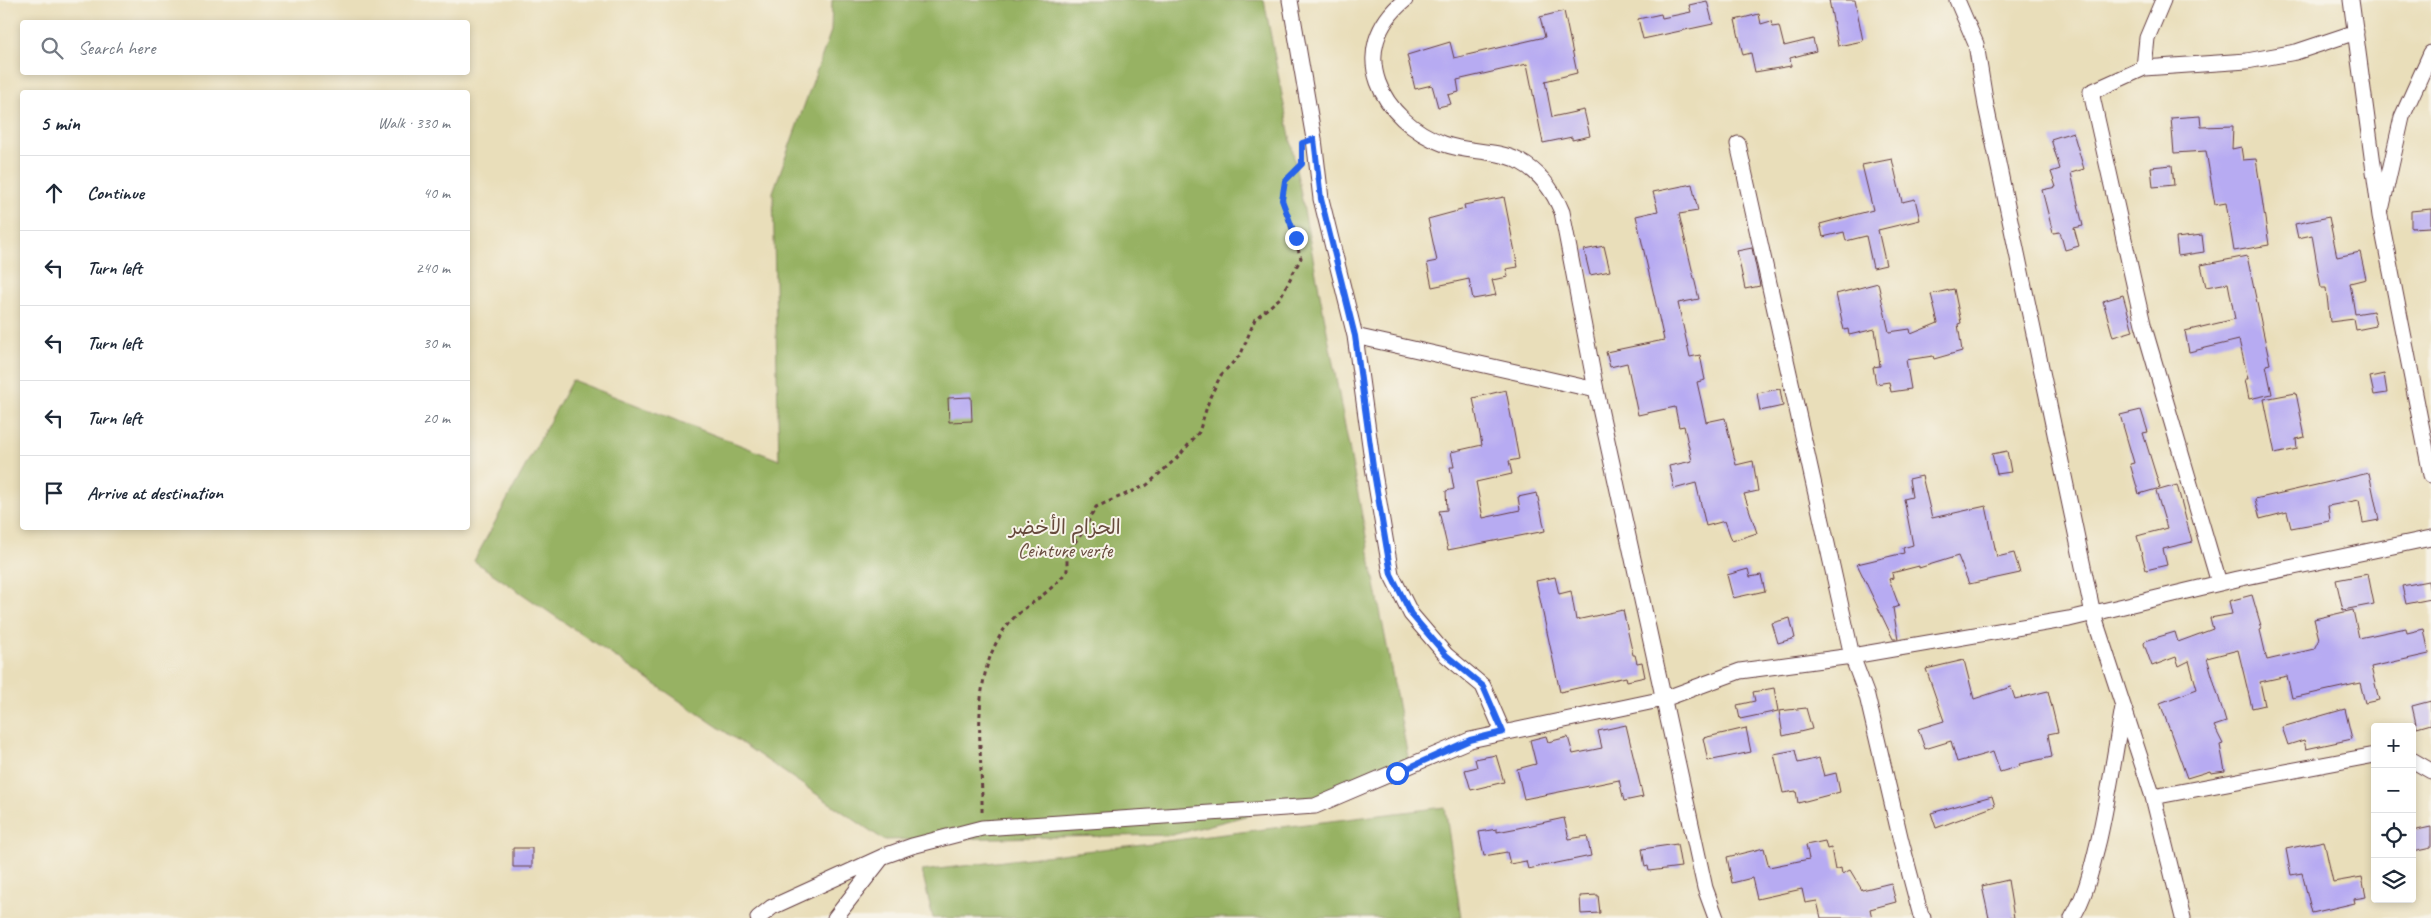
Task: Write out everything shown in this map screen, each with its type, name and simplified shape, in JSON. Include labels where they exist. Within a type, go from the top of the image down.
[{"type":"street","points":[[1290,0],[1314,139],[1321,199],[1355,336],[1373,467],[1391,574],[1411,614],[1446,655],[1483,686],[1503,732]]},
{"type":"street","points":[[1405,0],[1381,28],[1375,43],[1373,59],[1375,75],[1380,90],[1401,116],[1431,138],[1455,148],[1493,154],[1519,161],[1541,177],[1550,187],[1562,212],[1596,390],[1705,888],[1716,918]]},
{"type":"street","points":[[1956,0],[1976,44],[1986,106],[2093,614],[2153,797],[2183,918]]},
{"type":"street","points":[[2144,68],[2147,38],[2163,0]]},
{"type":"street","points":[[2352,0],[2380,216],[2431,474]]},
{"type":"street","points":[[2219,583],[2142,324],[2091,92],[2144,68],[2247,61],[2296,52],[2356,32]]},
{"type":"street","points":[[2380,216],[2402,117],[2431,53]]},
{"type":"street","points":[[1738,144],[1852,656],[1867,696],[1901,841],[1923,918]]},
{"type":"street","points":[[1355,336],[1596,390]]},
{"type":"street","points":[[758,918],[772,907],[884,856],[912,846],[982,828],[1315,806],[1470,740],[1664,700],[1740,671],[1852,656],[2093,614],[2219,583],[2431,538]]},
{"type":"street","points":[[2072,918],[2082,902],[2093,864],[2107,801],[2123,703]]},
{"type":"street","points":[[2153,797],[2371,756]]},
{"type":"street","points":[[2416,763],[2431,772]]},
{"type":"street","points":[[835,918],[884,856]]},
{"type":"path","points":[[982,828],[978,726],[984,675],[1003,632],[1020,611],[1052,588],[1067,571],[1067,553],[1082,533],[1096,507],[1147,485],[1180,455],[1199,432],[1210,398],[1221,375],[1241,354],[1256,319],[1280,298],[1300,258],[1282,200],[1285,181],[1302,164],[1302,159]]},
{"type":"green space","name":"الحزام الأخضر Ceinture verte","points":[[832,0],[1264,0],[1411,773],[1172,835],[884,840],[474,561],[572,380],[779,460],[773,192],[831,31]]},
{"type":"green space","points":[[1445,807],[1461,918],[933,918],[922,871]]},
{"type":"building","points":[[1829,0],[1855,0],[1863,41],[1838,46]]},
{"type":"building","points":[[1707,1],[1713,24],[1643,39],[1638,19],[1661,14],[1662,18],[1691,12],[1689,5]]},
{"type":"building","points":[[1564,11],[1577,73],[1545,81],[1552,117],[1584,110],[1590,136],[1572,140],[1572,137],[1543,143],[1527,64],[1457,80],[1459,92],[1448,95],[1451,104],[1438,107],[1432,85],[1415,89],[1407,55],[1450,42],[1454,58],[1545,37],[1540,17]]},
{"type":"building","points":[[1759,14],[1761,24],[1771,21],[1772,27],[1779,26],[1784,46],[1813,39],[1816,51],[1790,58],[1791,66],[1755,72],[1751,53],[1743,55],[1735,20]]},
{"type":"building","points":[[2200,116],[2201,127],[2233,126],[2232,149],[2241,147],[2243,160],[2256,159],[2269,245],[2234,251],[2226,203],[2215,205],[2206,151],[2174,153],[2171,118]]},
{"type":"building","points":[[2073,132],[2084,169],[2071,173],[2083,226],[2074,228],[2079,246],[2065,250],[2060,232],[2053,233],[2042,190],[2056,187],[2051,172],[2060,169],[2051,139]]},
{"type":"building","points":[[1892,159],[1902,202],[1915,199],[1920,220],[1878,230],[1886,265],[1873,268],[1866,236],[1846,241],[1844,232],[1823,237],[1820,224],[1873,210],[1862,165]]},
{"type":"building","points":[[2172,165],[2174,185],[2153,187],[2151,167]]},
{"type":"building","points":[[1692,184],[1698,211],[1679,214],[1699,299],[1678,303],[1690,357],[1700,355],[1705,380],[1697,382],[1706,422],[1725,418],[1736,465],[1753,461],[1758,491],[1744,494],[1757,533],[1732,541],[1725,521],[1706,526],[1696,483],[1674,489],[1669,466],[1692,461],[1684,426],[1679,427],[1675,407],[1638,415],[1627,363],[1610,367],[1606,352],[1664,340],[1636,216],[1658,211],[1653,192]]},
{"type":"building","points":[[1504,197],[1518,267],[1506,269],[1508,277],[1492,280],[1496,295],[1473,299],[1469,279],[1432,287],[1427,263],[1437,261],[1428,219],[1465,209],[1464,205]]},
{"type":"building","points":[[2431,209],[2431,227],[2411,228],[2411,211]]},
{"type":"building","points":[[2329,217],[2337,257],[2360,252],[2366,279],[2350,283],[2355,314],[2373,311],[2376,326],[2356,330],[2354,319],[2330,322],[2326,288],[2321,288],[2312,235],[2298,238],[2295,224]]},
{"type":"building","points":[[2202,235],[2204,252],[2178,256],[2176,238]]},
{"type":"building","points":[[1604,246],[1610,271],[1590,275],[1584,250]]},
{"type":"building","points":[[1752,248],[1760,286],[1745,289],[1737,251]]},
{"type":"building","points":[[2247,256],[2270,364],[2266,365],[2272,394],[2249,399],[2245,379],[2248,379],[2239,340],[2189,352],[2185,331],[2235,319],[2228,283],[2206,287],[2201,265]]},
{"type":"building","points":[[1878,283],[1889,332],[1910,329],[1911,334],[1938,323],[1931,294],[1954,289],[1961,323],[1958,324],[1962,351],[1934,359],[1933,356],[1906,360],[1911,389],[1891,392],[1889,382],[1876,384],[1873,367],[1880,366],[1875,329],[1849,335],[1848,329],[1844,330],[1836,294]]},
{"type":"building","points":[[2123,295],[2133,331],[2113,337],[2103,301]]},
{"type":"building","points":[[2384,374],[2387,393],[2374,395],[2370,377]]},
{"type":"building","points":[[1780,389],[1783,406],[1760,411],[1757,393]]},
{"type":"building","points":[[1506,390],[1519,459],[1509,461],[1512,474],[1476,482],[1483,518],[1520,510],[1518,497],[1537,493],[1545,531],[1448,550],[1439,511],[1447,510],[1446,491],[1454,489],[1450,467],[1454,467],[1451,452],[1482,445],[1473,398]]},
{"type":"building","points":[[2296,393],[2305,437],[2296,439],[2297,449],[2275,454],[2264,399]]},
{"type":"building","points":[[971,397],[972,421],[949,422],[948,398]]},
{"type":"building","points":[[2141,410],[2148,432],[2143,433],[2160,488],[2139,494],[2130,464],[2134,463],[2120,415]]},
{"type":"building","points":[[2007,451],[2011,472],[1997,474],[1992,454]]},
{"type":"building","points":[[2369,473],[2379,520],[2363,523],[2359,500],[2328,506],[2330,521],[2291,528],[2287,512],[2260,519],[2255,499]]},
{"type":"building","points":[[1922,476],[1932,518],[1986,506],[1997,557],[2014,553],[2020,573],[1969,584],[1958,556],[1919,568],[1919,566],[1892,573],[1893,578],[1889,579],[1899,606],[1893,608],[1898,639],[1893,639],[1857,564],[1904,553],[1903,548],[1913,545],[1904,499],[1912,497],[1909,479]]},
{"type":"building","points":[[2177,485],[2192,542],[2163,549],[2167,565],[2146,570],[2137,536],[2167,528],[2156,491]]},
{"type":"building","points":[[1748,569],[1750,577],[1761,575],[1765,591],[1733,598],[1727,575]]},
{"type":"building","points":[[2368,574],[2374,604],[2343,610],[2336,580]]},
{"type":"building","points":[[1555,577],[1559,594],[1571,591],[1576,620],[1623,610],[1633,655],[1635,655],[1637,663],[1642,662],[1645,677],[1627,681],[1626,677],[1560,692],[1536,581]]},
{"type":"building","points":[[2428,581],[2431,599],[2406,604],[2402,586]]},
{"type":"building","points":[[2252,595],[2262,629],[2260,630],[2267,660],[2314,649],[2319,639],[2314,619],[2353,610],[2359,638],[2406,628],[2407,633],[2424,629],[2429,654],[2371,667],[2379,700],[2365,703],[2360,683],[2292,698],[2287,676],[2260,682],[2265,705],[2252,708],[2238,650],[2207,658],[2226,722],[2214,726],[2223,744],[2220,745],[2225,771],[2211,773],[2210,771],[2187,778],[2160,703],[2197,689],[2189,661],[2179,666],[2176,657],[2152,666],[2144,644],[2145,641],[2175,632],[2178,642],[2213,629],[2210,618],[2232,614],[2229,601]]},
{"type":"building","points":[[1790,618],[1795,638],[1778,643],[1772,623]]},
{"type":"building","points":[[1964,660],[1974,699],[2011,687],[2015,699],[2048,691],[2058,732],[2048,734],[2052,757],[2019,764],[2020,766],[2000,772],[1993,752],[1957,762],[1951,741],[1925,749],[1918,729],[1944,721],[1926,669]]},
{"type":"building","points":[[1774,688],[1778,711],[1740,719],[1737,705],[1755,701],[1753,692]]},
{"type":"building","points":[[2431,701],[2431,724],[2417,728],[2412,706]]},
{"type":"building","points":[[1806,708],[1812,729],[1783,736],[1779,711]]},
{"type":"building","points":[[2345,709],[2352,739],[2306,749],[2304,740],[2288,745],[2282,727]]},
{"type":"building","points":[[1626,725],[1643,797],[1624,801],[1619,780],[1524,799],[1517,769],[1536,764],[1530,740],[1546,736],[1548,742],[1568,737],[1573,754],[1602,748],[1598,731]]},
{"type":"building","points":[[1746,728],[1751,752],[1708,761],[1703,738]]},
{"type":"building","points":[[1795,750],[1798,763],[1819,758],[1824,776],[1836,773],[1840,792],[1798,803],[1796,791],[1783,793],[1774,754]]},
{"type":"building","points":[[1496,755],[1504,782],[1471,790],[1465,770],[1477,767],[1475,759]]},
{"type":"building","points":[[1992,796],[1995,806],[1936,828],[1931,813]]},
{"type":"building","points":[[1564,818],[1569,839],[1587,836],[1591,856],[1528,869],[1526,861],[1510,864],[1507,852],[1484,856],[1479,832],[1497,829],[1497,832]]},
{"type":"building","points":[[2431,827],[2431,848],[2416,851],[2416,830]]},
{"type":"building","points":[[1825,841],[1827,849],[1831,848],[1835,870],[1841,868],[1842,874],[1850,870],[1862,890],[1891,883],[1896,902],[1870,909],[1872,918],[1821,918],[1817,901],[1805,903],[1802,889],[1757,899],[1752,878],[1732,883],[1727,857],[1764,848],[1769,867],[1809,859],[1806,845]]},
{"type":"building","points":[[2324,841],[2333,882],[2362,877],[2366,897],[2354,899],[2355,903],[2312,913],[2302,873],[2291,875],[2286,849]]},
{"type":"building","points":[[1677,844],[1681,867],[1649,871],[1648,866],[1645,867],[1642,849]]},
{"type":"building","points":[[513,848],[532,848],[532,867],[513,867]]},
{"type":"building","points":[[2008,880],[2014,918],[1989,918],[1982,886]]},
{"type":"building","points":[[1598,895],[1600,913],[1581,914],[1580,896]]},
{"type":"route","points":[[1296,238],[1282,200],[1285,181],[1302,164],[1302,143],[1314,139],[1321,199],[1355,336],[1373,467],[1391,574],[1411,614],[1446,655],[1483,686],[1503,732],[1470,740],[1397,773]]}]
